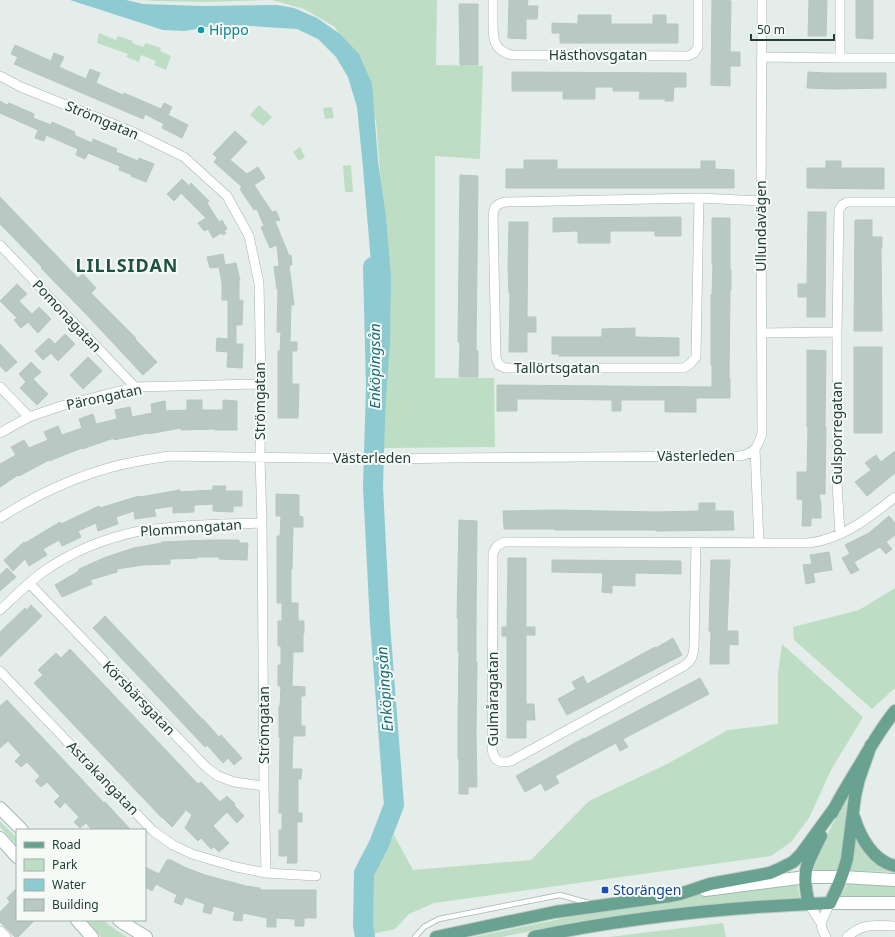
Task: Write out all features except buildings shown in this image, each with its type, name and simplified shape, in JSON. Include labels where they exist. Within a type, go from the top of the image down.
[{"type":"main road","points":[[809,904],[806,890],[808,864],[836,806],[872,745],[895,712]]},
{"type":"main road","points":[[830,903],[842,877],[847,860],[854,796],[872,745]]},
{"type":"main road","points":[[680,894],[710,884],[770,872],[785,866],[801,854],[836,806]]},
{"type":"main road","points":[[0,808],[21,829]]},
{"type":"main road","points":[[853,813],[860,834],[869,848],[884,862],[895,866]]},
{"type":"main road","points":[[0,838],[16,856]]},
{"type":"main road","points":[[436,937],[556,912],[598,905],[806,877],[842,877],[895,880]]},
{"type":"main road","points":[[534,937],[622,921],[722,909],[830,903],[895,903]]},
{"type":"main road","points":[[78,921],[92,937]]},
{"type":"main road","points":[[120,921],[146,937]]},
{"type":"street","name":"Hästhovsgatan","points":[[494,0],[493,37],[495,43],[505,53],[512,55],[688,56],[694,53],[698,47],[698,0]]},
{"type":"street","name":"Ullundavägen","points":[[755,449],[760,443],[762,433],[762,0]]},
{"type":"street","points":[[840,0],[840,58]]},
{"type":"street","points":[[761,56],[895,58]]},
{"type":"street","name":"Strömgatan","points":[[0,76],[21,87],[133,132],[184,157],[227,196],[249,236],[259,283],[266,873]]},
{"type":"street","name":"Tallörtsgatan","points":[[698,198],[696,357],[691,363],[684,368],[505,368],[499,365],[496,358],[493,215],[495,206],[505,202],[698,198],[761,201]]},
{"type":"street","name":"Gulsporregatan","points":[[840,534],[837,483],[839,210],[842,205],[847,202],[895,202]]},
{"type":"street","name":"Pomonagatan","points":[[0,245],[135,387]]},
{"type":"street","points":[[762,333],[837,332]]},
{"type":"street","name":"Pärongatan","points":[[0,434],[29,417],[61,406],[135,387],[261,384]]},
{"type":"street","points":[[0,387],[29,417]]},
{"type":"street","points":[[755,449],[759,543]]},
{"type":"street","name":"Västerleden","points":[[0,518],[18,506],[61,484],[113,467],[169,456],[393,459],[740,456],[748,454],[755,449]]},
{"type":"street","name":"Gulmåragatan","points":[[696,543],[694,648],[693,656],[690,662],[511,761],[503,763],[497,760],[493,756],[492,749],[493,553],[497,546],[504,542],[820,542],[840,534],[866,519],[895,497]]},
{"type":"street","name":"Plommongatan","points":[[0,610],[44,571],[87,548],[120,536],[144,530],[182,526],[262,523]]},
{"type":"street","name":"Körsbärsgatan","points":[[29,583],[206,768],[218,776],[234,782],[264,786]]},
{"type":"street","name":"Astrakangatan","points":[[0,671],[153,831],[173,844],[192,854],[236,867],[266,873],[316,876]]},
{"type":"street","points":[[821,922],[830,903]]},
{"type":"street","points":[[809,904],[821,922],[822,929],[826,937]]},
{"type":"street","points":[[847,937],[854,931],[865,926],[895,926]]},
{"type":"street","points":[[0,931],[6,937]]},
{"type":"lane","points":[[415,937],[424,927],[439,919],[560,895],[598,905]]},
{"type":"green space","points":[[143,0],[272,0],[208,2]]},
{"type":"green space","points":[[272,0],[437,0],[436,65],[483,66],[480,159],[435,156],[435,378],[494,378],[495,447],[383,448],[387,318],[385,234],[376,121],[363,73],[335,27],[304,9]]},
{"type":"green space","points":[[99,33],[116,40],[118,36],[133,41],[132,43],[143,47],[146,43],[161,48],[160,51],[171,56],[166,70],[154,65],[156,61],[141,55],[139,62],[126,57],[128,54],[97,43]]},
{"type":"green space","points":[[259,105],[272,117],[263,126],[250,115]]},
{"type":"green space","points":[[332,107],[334,118],[325,119],[323,108]]},
{"type":"green space","points":[[300,147],[305,157],[299,161],[293,152]]},
{"type":"green space","points":[[351,165],[353,192],[345,192],[343,166]]},
{"type":"green space","points":[[895,588],[895,688],[872,709],[794,640],[793,627],[859,610]]},
{"type":"green space","points":[[782,644],[863,717],[831,770],[809,818],[791,842],[771,856],[434,903],[409,914],[395,929],[372,934],[372,876],[394,835],[413,870],[531,860],[589,801],[667,764],[728,730],[778,724],[778,674]]},
{"type":"green space","points":[[846,799],[843,855],[837,871],[814,870],[813,862]]},
{"type":"green space","points":[[0,821],[16,837],[16,844],[0,827]]},
{"type":"green space","points":[[854,836],[856,836],[883,867],[895,872],[851,871]]},
{"type":"green space","points":[[848,882],[895,883],[895,898],[840,898]]},
{"type":"green space","points":[[797,883],[800,898],[703,905],[641,912],[580,921],[502,937],[473,937],[575,916],[745,887]]},
{"type":"green space","points":[[88,921],[104,921],[127,937],[101,937]]},
{"type":"green space","points":[[723,923],[726,937],[609,937]]},
{"type":"water","points":[[70,0],[126,0],[143,4],[202,6],[277,5],[294,8],[317,18],[340,34],[359,54],[372,84],[378,161],[386,217],[391,277],[390,342],[383,442],[372,443],[378,345],[357,107],[348,77],[336,57],[318,39],[297,29],[235,25],[206,27],[185,31],[163,30]]},
{"type":"waterway","name":"Enköpingsån","points":[[365,937],[363,925],[364,873],[379,844],[394,805],[380,624],[373,487],[376,386],[373,267]]},
{"type":"place","name":"Hippo","points":[[201,30]]},
{"type":"place","name":"Storängen","points":[[605,890]]},
{"type":"district","name":"LILLSIDAN","points":[[127,266]]}]
